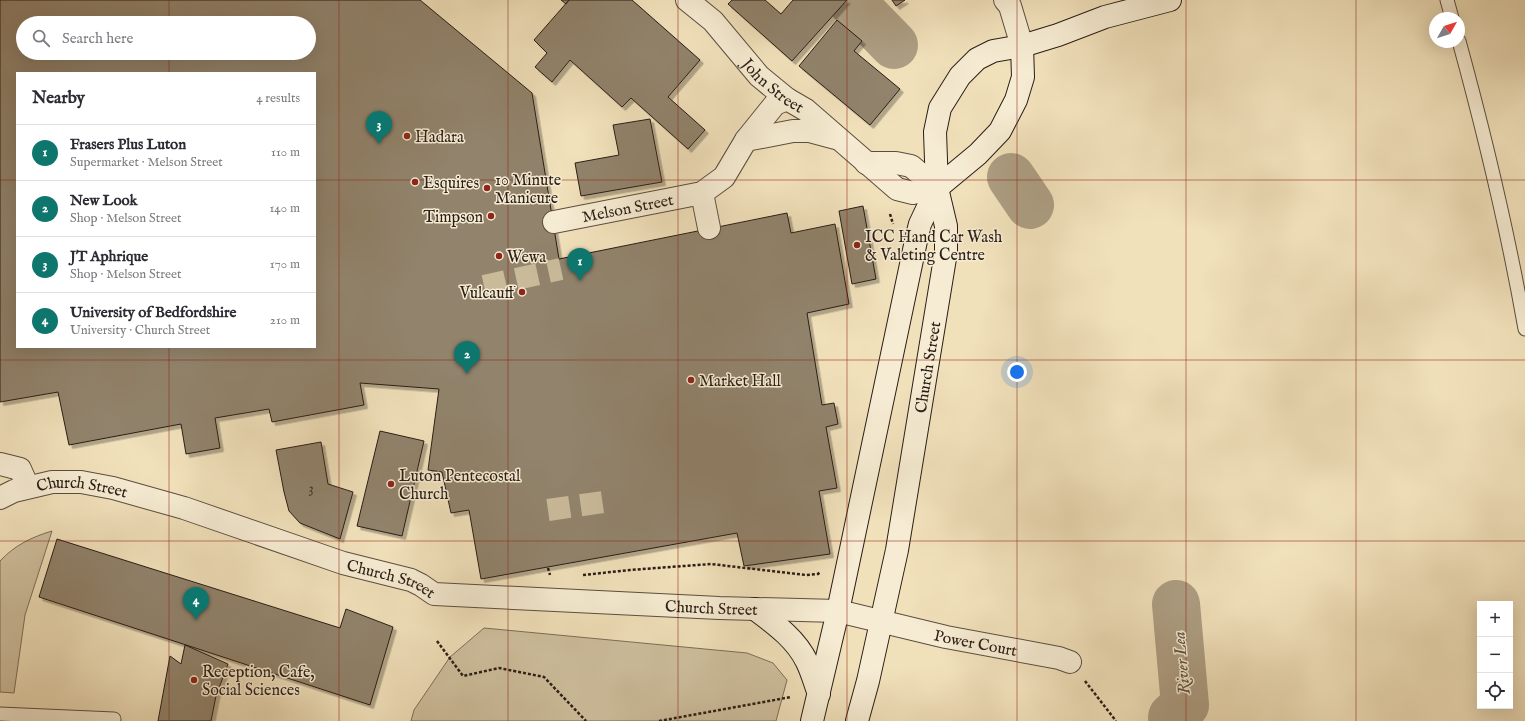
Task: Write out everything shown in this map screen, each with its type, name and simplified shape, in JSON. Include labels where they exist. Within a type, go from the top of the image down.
[{"type":"street","name":"John Street","points":[[687,0],[713,21],[760,76],[787,99],[806,110],[866,163],[896,163],[911,166],[937,188]]},
{"type":"street","points":[[1006,0],[1010,6],[1022,46]]},
{"type":"street","name":"Church Street","points":[[0,498],[14,491],[52,482],[81,482],[113,488],[161,500],[343,563],[411,580],[434,594],[755,609],[838,610],[881,621],[897,550],[946,252],[946,226],[937,188],[935,132],[940,108],[960,76],[977,59],[993,51],[1022,46],[1105,17],[1170,0]]},
{"type":"street","name":"Church Street","points":[[838,610],[920,224],[937,188],[978,154],[1000,131],[1016,100],[1023,77],[1022,46]]},
{"type":"street","name":"Melson Street","points":[[554,222],[702,193],[724,177],[746,140],[775,104],[787,99]]},
{"type":"street","points":[[746,140],[794,131],[808,131],[838,139]]},
{"type":"street","points":[[702,193],[709,228]]},
{"type":"street","points":[[0,464],[20,469],[28,487]]},
{"type":"street","points":[[755,609],[783,631],[794,642],[807,661],[819,694]]},
{"type":"street","points":[[812,721],[838,610]]},
{"type":"street","points":[[857,721],[868,681],[881,621]]},
{"type":"street","name":"Power Court","points":[[881,621],[946,637],[1059,658],[1070,662]]},
{"type":"lane","points":[[1447,0],[1450,12]]},
{"type":"lane","points":[[1461,48],[1480,117],[1502,211],[1525,329]]},
{"type":"lane","points":[[0,714],[114,719]]},
{"type":"path","points":[[887,207],[895,229]]},
{"type":"path","points":[[583,574],[711,564],[806,574],[818,574],[823,570]]},
{"type":"path","points":[[438,641],[463,676],[499,668],[544,677],[586,721]]},
{"type":"path","points":[[1070,662],[1116,721]]},
{"type":"path","points":[[659,721],[794,697]]},
{"type":"shaded area","points":[[52,531],[25,615],[14,693],[0,692],[0,561],[24,542]]},
{"type":"shaded area","points":[[484,628],[747,653],[773,663],[787,680],[776,721],[411,721],[414,710],[450,657]]},
{"type":"building","points":[[0,0],[420,0],[532,93],[559,259],[787,213],[791,233],[835,224],[849,304],[807,313],[822,405],[834,403],[838,424],[826,427],[837,488],[819,491],[830,554],[744,566],[737,533],[481,579],[469,510],[451,513],[442,472],[428,470],[439,389],[360,383],[364,405],[272,422],[269,409],[215,418],[220,448],[186,454],[181,424],[69,445],[58,392],[0,402]]},
{"type":"building","points":[[561,0],[569,0],[566,4]]},
{"type":"building","points":[[569,0],[632,0],[700,60],[668,97],[705,130],[688,149],[631,98],[622,107],[570,60],[552,82],[535,67],[547,53],[534,40]]},
{"type":"building","points":[[732,0],[765,0],[781,14],[793,0],[847,0],[792,61],[728,4]]},
{"type":"building","points":[[892,0],[905,0],[896,6]]},
{"type":"building","points":[[837,20],[862,41],[854,51],[900,89],[870,125],[799,66]]},
{"type":"building","points":[[650,119],[662,182],[581,196],[575,163],[619,155],[613,125]]},
{"type":"building","name":"ICC Hand Car Wash & Valeting Centre","points":[[863,206],[876,279],[852,284],[839,211]]},
{"type":"building","name":"Luton Pentecostal Church","points":[[380,431],[424,441],[402,536],[357,526]]},
{"type":"building","points":[[321,442],[328,484],[353,492],[340,539],[300,523],[289,511],[284,492],[276,450]]},
{"type":"building","points":[[57,539],[340,628],[346,609],[393,627],[370,705],[39,597]]},
{"type":"building","name":"Reception, Cafe, Social Sciences","points":[[185,645],[228,664],[216,696],[211,721],[158,721],[170,656],[181,664]]},
{"type":"waterway","name":"River Lea","points":[[850,0],[894,45]]},
{"type":"waterway","name":"River Lea","points":[[1011,177],[1030,205]]},
{"type":"waterway","name":"River Lea","points":[[1172,717],[1185,705],[1176,604]]},
{"type":"tunnel","points":[[484,286],[561,269]]},
{"type":"tunnel","points":[[548,510],[610,501]]},
{"type":"place","name":"Hadara","points":[[407,136]]},
{"type":"place","name":"JT Aphrique","points":[[379,144]]},
{"type":"place","name":"Esquires","points":[[415,182]]},
{"type":"place","name":"10 Minute Manicure","points":[[487,188]]},
{"type":"place","name":"Timpson","points":[[491,216]]},
{"type":"place","name":"ICC Hand Car Wash & Valeting Centre","points":[[857,245]]},
{"type":"place","name":"Wewa","points":[[499,256]]},
{"type":"place","name":"Frasers Plus Luton","points":[[580,281]]},
{"type":"place","name":"Vulcauff","points":[[522,292]]},
{"type":"place","name":"New Look","points":[[467,374]]},
{"type":"place","name":"Market Hall","points":[[691,380]]},
{"type":"place","name":"Luton Pentecostal Church","points":[[391,484]]},
{"type":"place","name":"University of Bedfordshire","points":[[196,620]]},
{"type":"place","name":"Reception, Cafe, Social Sciences","points":[[194,680]]}]
